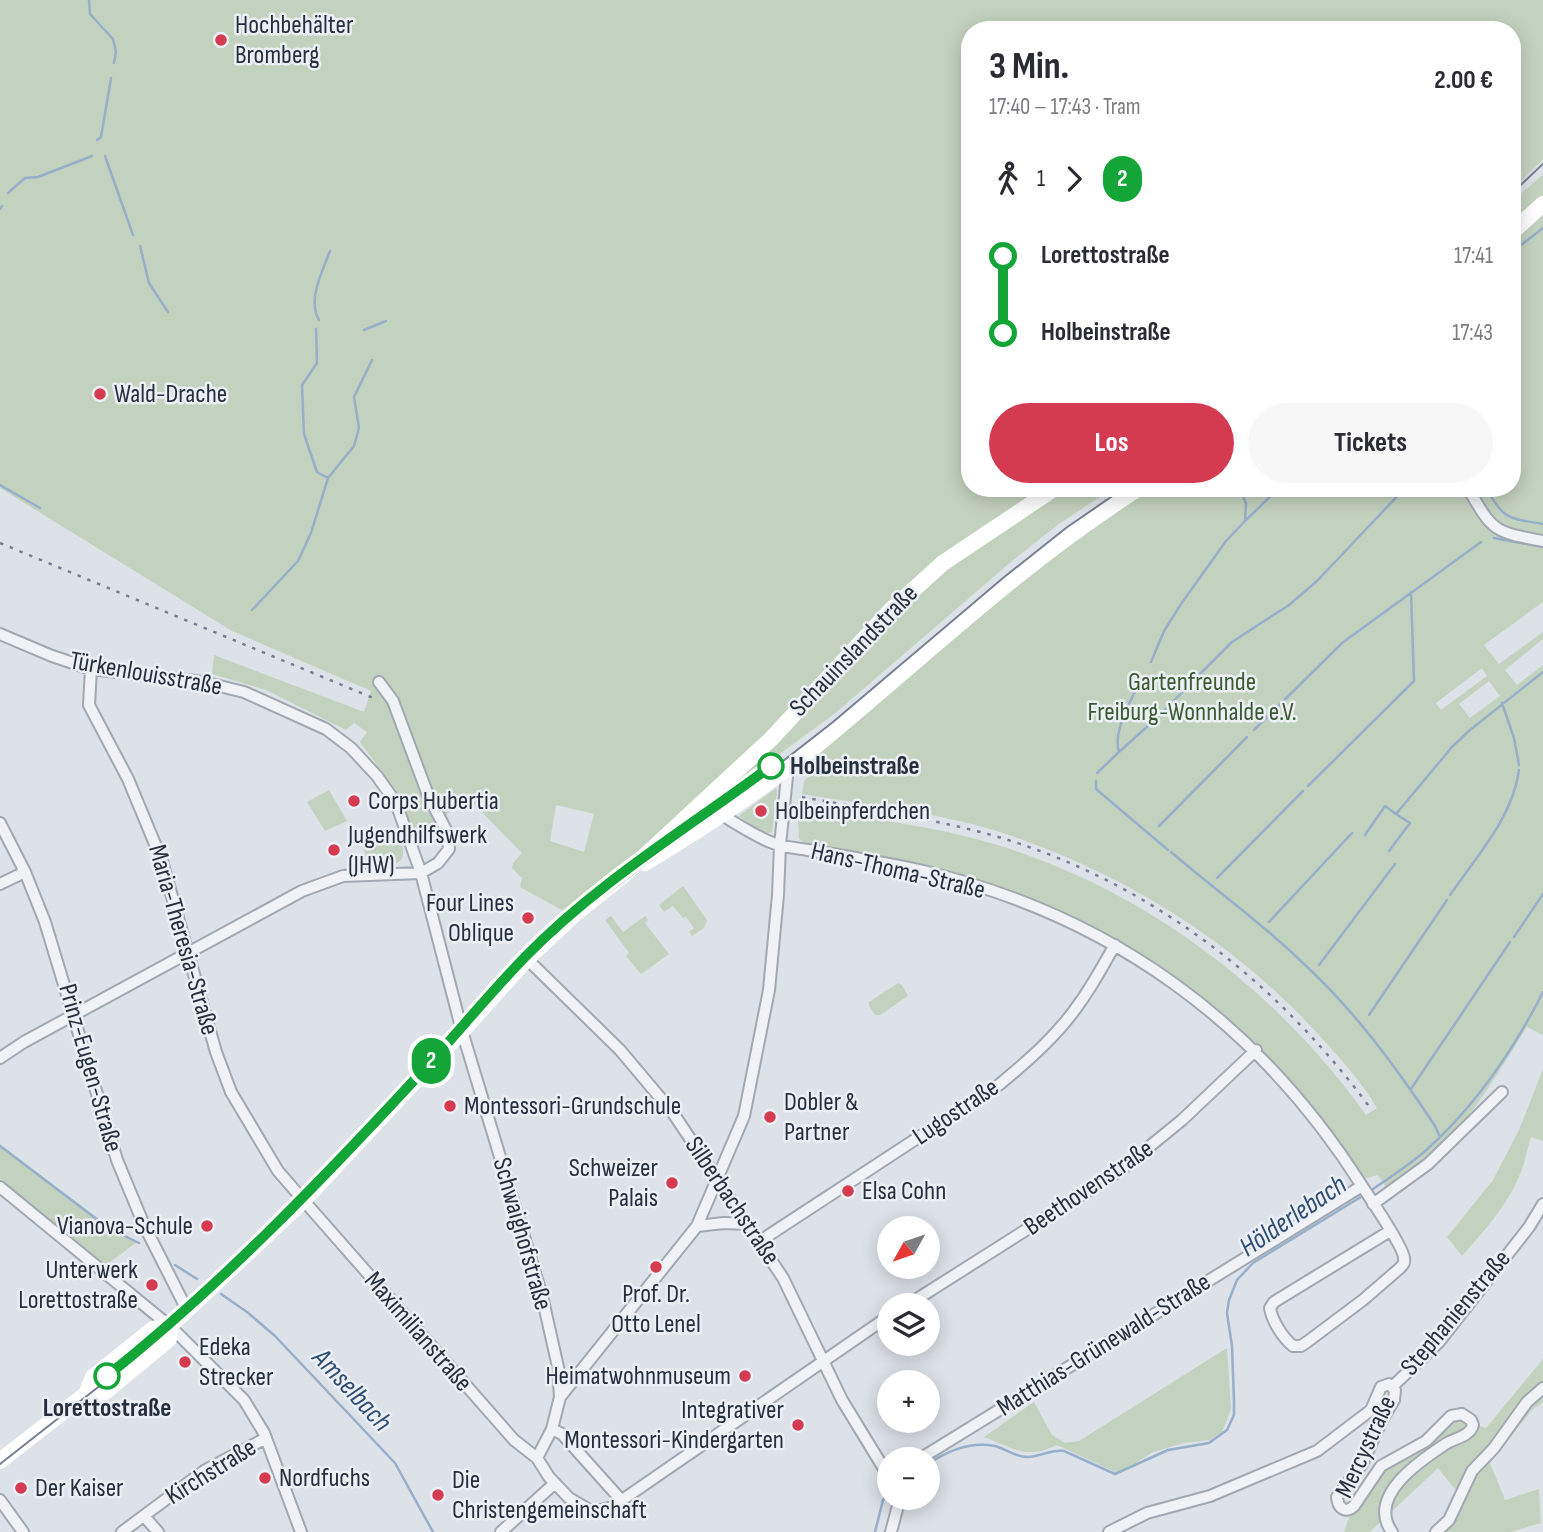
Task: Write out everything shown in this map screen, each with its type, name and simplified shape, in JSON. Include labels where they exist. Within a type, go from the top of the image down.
[{"type":"main road","points":[[1521,224],[1543,204]]},
{"type":"main road","name":"Schauinslandstraße","points":[[625,874],[771,739],[858,643],[914,588],[962,549],[1041,497]]},
{"type":"main road","name":"Schauinslandstraße","points":[[625,874],[722,815],[789,768],[1035,561],[1126,497]]},
{"type":"main road","points":[[0,1461],[86,1394],[105,1392],[169,1339],[170,1326],[303,1201],[527,959],[575,914],[625,874]]},
{"type":"street","points":[[1473,497],[1494,529],[1508,535],[1543,541]]},
{"type":"street","name":"Türkenlouisstraße","points":[[0,634],[52,656],[91,668],[203,681],[244,692],[326,729],[359,755],[388,791],[401,816],[421,873],[462,1031]]},
{"type":"street","name":"Maria-Theresia-Straße","points":[[91,668],[89,705],[128,779],[162,860],[216,1052],[231,1092],[278,1171],[303,1201]]},
{"type":"street","points":[[0,1058],[189,951],[321,882],[355,875],[421,873],[444,857],[449,849],[449,840],[428,795],[393,701],[379,682]]},
{"type":"street","points":[[537,1458],[552,1429],[560,1397],[697,1226],[744,1116],[764,1023],[789,768]]},
{"type":"street","points":[[722,815],[769,842],[780,845]]},
{"type":"street","name":"Prinz-Eugen-Straße","points":[[0,823],[25,872],[45,922],[117,1160],[144,1225],[187,1310]]},
{"type":"street","name":"Hans-Thoma-Straße","points":[[780,845],[881,862],[975,885],[1052,914],[1115,944],[1201,1002],[1256,1050],[1320,1123],[1367,1194],[1390,1231],[1404,1254],[1403,1264],[1363,1300],[1307,1342],[1297,1347],[1290,1345],[1271,1314],[1270,1308],[1274,1303],[1390,1231]]},
{"type":"street","points":[[0,884],[25,872]]},
{"type":"street","name":"Lugostraße","points":[[760,1241],[991,1090],[1016,1070],[1065,1023],[1115,944]]},
{"type":"street","name":"Silberbachstraße","points":[[527,959],[620,1050],[673,1113],[783,1278],[853,1420],[877,1458]]},
{"type":"street","name":"Schwaighofstraße","points":[[462,1031],[542,1296],[558,1367],[560,1397]]},
{"type":"street","name":"Beethovenstraße","points":[[926,1293],[1122,1169],[1182,1120],[1256,1050]]},
{"type":"street","name":"Matthias-Grünewald-Straße","points":[[940,1447],[1367,1194],[1428,1164],[1502,1092]]},
{"type":"street","points":[[0,1187],[170,1326],[244,1400],[266,1438],[301,1532]]},
{"type":"street","name":"Maximilianstraße","points":[[303,1201],[513,1440],[537,1458],[555,1483],[581,1507],[593,1512],[603,1511],[622,1501]]},
{"type":"street","name":"Stephanienstraße","points":[[1393,1386],[1439,1342],[1543,1205]]},
{"type":"street","points":[[697,1226],[747,1224]]},
{"type":"street","points":[[552,1429],[570,1442],[622,1501],[877,1325]]},
{"type":"street","name":"Mercystraße","points":[[1109,1532],[1147,1513],[1210,1496],[1317,1451],[1371,1410],[1385,1384],[1393,1386],[1396,1395],[1362,1464],[1336,1497],[1343,1510],[1354,1506],[1381,1466],[1433,1436],[1451,1416],[1462,1414],[1471,1420],[1473,1425],[1469,1432],[1440,1448],[1399,1481],[1385,1510],[1386,1524],[1391,1532]]},
{"type":"street","points":[[1436,1532],[1449,1520],[1472,1472],[1494,1448],[1527,1402],[1543,1388]]},
{"type":"street","name":"Kirchstraße","points":[[122,1532],[204,1471],[266,1438]]},
{"type":"street","points":[[501,1532],[555,1483]]},
{"type":"street","points":[[0,1500],[23,1532]]},
{"type":"street","points":[[891,1532],[897,1510]]},
{"type":"street","points":[[144,1516],[158,1532]]},
{"type":"green space","points":[[0,0],[1543,0],[1543,160],[1521,181],[1521,21],[961,21],[961,497],[1100,497],[1059,524],[1012,561],[833,715],[670,834],[569,914],[520,887],[522,878],[512,868],[522,853],[464,794],[438,826],[433,844],[417,844],[395,789],[360,742],[367,732],[354,723],[346,730],[266,690],[212,674],[214,655],[364,712],[371,691],[232,631],[0,488]],"holes":[[[556,805],[594,814],[584,852],[550,841]]]},
{"type":"green space","name":"Gartenfreunde Freiburg-Wonnhalde e.V.","points":[[1543,174],[1543,602],[1484,645],[1499,664],[1543,632],[1543,639],[1505,670],[1517,685],[1543,665],[1543,1035],[1527,1027],[1488,1089],[1455,1132],[1429,1157],[1387,1189],[1378,1175],[1363,1179],[1312,1107],[1251,1040],[1204,999],[1117,940],[1052,910],[809,846],[799,839],[800,808],[898,823],[994,844],[1050,864],[1103,888],[1154,916],[1203,949],[1291,1026],[1330,1069],[1366,1115],[1377,1108],[1342,1060],[1249,968],[1172,912],[1131,888],[1045,848],[976,825],[927,814],[802,794],[804,781],[816,770],[814,758],[1039,567],[1139,497],[1521,497],[1521,194]],"holes":[[[1482,668],[1487,676],[1441,710],[1436,703]],[[1489,681],[1500,696],[1470,718],[1459,704]]]},
{"type":"green space","points":[[776,788],[772,832],[764,834],[739,816]]},
{"type":"green space","points":[[329,790],[347,821],[325,831],[307,802]]},
{"type":"green space","points":[[399,834],[403,853],[399,861],[386,865],[367,863],[363,845]]},
{"type":"green space","points":[[683,886],[707,920],[704,928],[692,936],[689,932],[694,928],[686,917],[683,918],[673,906],[664,912],[659,905]]},
{"type":"green space","points":[[611,916],[623,932],[645,916],[648,920],[645,923],[669,954],[641,974],[626,956],[629,953],[605,920]]},
{"type":"green space","points":[[898,983],[908,996],[880,1015],[875,1015],[869,1002]]},
{"type":"green space","points":[[1543,1069],[1543,1141],[1531,1137],[1522,1170],[1509,1197],[1462,1256],[1447,1237],[1493,1180],[1519,1130]]},
{"type":"green space","points":[[0,1144],[108,1226],[137,1242],[105,1266],[0,1179]]},
{"type":"green space","points":[[1227,1348],[1231,1409],[1222,1432],[1210,1440],[1184,1443],[1153,1452],[1126,1469],[1115,1472],[1057,1445],[1028,1452],[984,1437],[1034,1402],[1052,1435],[1065,1443],[1079,1441]]},
{"type":"green space","points":[[1543,1359],[1543,1402],[1532,1410],[1490,1463],[1505,1500],[1539,1489],[1541,1523],[1511,1532],[1444,1532],[1462,1498],[1438,1468],[1370,1532],[1344,1532],[1348,1520],[1383,1468],[1455,1418],[1462,1417],[1470,1423],[1486,1428]]},
{"type":"waterway","points":[[89,0],[90,14],[113,39],[116,52],[114,63]]},
{"type":"waterway","points":[[97,140],[101,137],[111,78]]},
{"type":"waterway","points":[[8,193],[25,178],[38,177],[92,156]]},
{"type":"waterway","points":[[105,156],[133,235]]},
{"type":"waterway","points":[[1521,245],[1543,228]]},
{"type":"waterway","points":[[140,246],[149,283],[168,312]]},
{"type":"waterway","points":[[319,320],[315,294],[330,251]]},
{"type":"waterway","points":[[364,330],[386,321]]},
{"type":"waterway","points":[[316,329],[317,363],[302,385],[304,434],[317,472],[328,478]]},
{"type":"waterway","points":[[252,610],[298,561],[311,533],[328,478],[354,446],[359,428],[354,397],[372,360]]},
{"type":"waterway","points":[[0,485],[40,508]]},
{"type":"waterway","points":[[1151,662],[1164,631],[1181,604],[1226,541],[1245,521],[1246,504],[1243,497]]},
{"type":"waterway","points":[[1246,520],[1270,497]]},
{"type":"waterway","points":[[1198,676],[1232,642],[1289,605],[1317,581],[1396,497]]},
{"type":"waterway","points":[[1492,497],[1508,516],[1543,524]]},
{"type":"waterway","points":[[1494,538],[1543,547]]},
{"type":"waterway","points":[[1254,730],[1342,643],[1481,542]]},
{"type":"waterway","points":[[1308,786],[1414,681],[1411,592]]},
{"type":"waterway","points":[[1389,851],[1410,823],[1396,814],[1452,747],[1543,672]]},
{"type":"waterway","points":[[1097,773],[1119,752],[1120,726],[1140,680]]},
{"type":"waterway","points":[[1119,752],[1194,680]]},
{"type":"waterway","points":[[1502,703],[1514,738],[1519,765]]},
{"type":"waterway","points":[[1159,826],[1247,737]]},
{"type":"waterway","points":[[1450,895],[1501,820],[1509,804],[1519,770]]},
{"type":"waterway","points":[[1096,781],[1096,789],[1168,850]]},
{"type":"waterway","points":[[1217,878],[1303,791]]},
{"type":"waterway","points":[[1365,835],[1385,806],[1396,814]]},
{"type":"waterway","points":[[1269,922],[1352,833]]},
{"type":"waterway","points":[[1171,852],[1271,934],[1340,1000],[1390,1061],[1440,1137]]},
{"type":"waterway","points":[[1319,965],[1395,864]]},
{"type":"waterway","points":[[1514,937],[1543,894]]},
{"type":"waterway","points":[[1369,1015],[1447,900]]},
{"type":"waterway","points":[[1411,1089],[1510,942]]},
{"type":"waterway","name":"Hölderlebach","points":[[1370,1191],[1423,1153],[1459,1118],[1505,1057],[1543,992]]},
{"type":"waterway","name":"Amselbach","points":[[0,1146],[107,1227],[139,1243]]},
{"type":"waterway","name":"Hölderlebach","points":[[940,1457],[960,1448],[977,1445],[995,1446],[1027,1457],[1064,1451],[1115,1474],[1168,1450],[1209,1443],[1227,1430],[1234,1415],[1232,1346],[1227,1313],[1237,1280],[1253,1263],[1364,1195]]},
{"type":"waterway","name":"Amselbach","points":[[175,1265],[197,1279]]},
{"type":"waterway","name":"Amselbach","points":[[221,1294],[275,1336],[395,1463],[433,1532]]},
{"type":"waterway","name":"Hölderlebach","points":[[875,1532],[880,1510]]},
{"type":"tram line","points":[[1521,185],[1543,164]]},
{"type":"tram line","points":[[0,1464],[148,1348],[305,1202],[421,1081],[520,970],[577,916],[833,722],[1003,578],[1066,528],[1111,497]]},
{"type":"tram line","name":"2","points":[[107,1376],[168,1325],[302,1199],[461,1029],[524,957],[595,892],[771,766]]},
{"type":"railway","points":[[0,543],[378,700]]},
{"type":"railway","points":[[802,797],[923,819],[995,836],[1052,855],[1106,880],[1157,908],[1205,941],[1251,978],[1334,1062],[1371,1109]]},
{"type":"place","name":"Hochbehälter Bromberg","points":[[221,40]]},
{"type":"place","name":"Wald-Drache","points":[[100,394]]},
{"type":"place","name":"Holbeinstraße","points":[[771,766]]},
{"type":"place","name":"Corps Hubertia","points":[[354,801]]},
{"type":"place","name":"Holbeinpferdchen","points":[[761,811]]},
{"type":"place","name":"Jugendhilfswerk (JHW)","points":[[334,850]]},
{"type":"place","name":"Four Lines Oblique","points":[[528,918]]},
{"type":"place","name":"Montessori-Grundschule","points":[[450,1106]]},
{"type":"place","name":"Dobler & Partner","points":[[770,1117]]},
{"type":"place","name":"Schweizer Palais","points":[[672,1183]]},
{"type":"place","name":"Elsa Cohn","points":[[848,1191]]},
{"type":"place","name":"Vianova-Schule","points":[[207,1226]]},
{"type":"place","name":"Prof. Dr. Otto Lenel","points":[[656,1267]]},
{"type":"place","name":"Unterwerk Lorettostraße","points":[[152,1285]]},
{"type":"place","name":"Edeka Strecker","points":[[185,1362]]},
{"type":"place","name":"Lorettostraße","points":[[107,1376]]},
{"type":"place","name":"Heimatwohnmuseum","points":[[745,1376]]},
{"type":"place","name":"Integrativer Montessori-Kindergarten","points":[[798,1425]]},
{"type":"place","name":"Nordfuchs","points":[[265,1478]]},
{"type":"place","name":"Der Kaiser","points":[[21,1488]]},
{"type":"place","name":"Die Christengemeinschaft","points":[[438,1495]]}]
